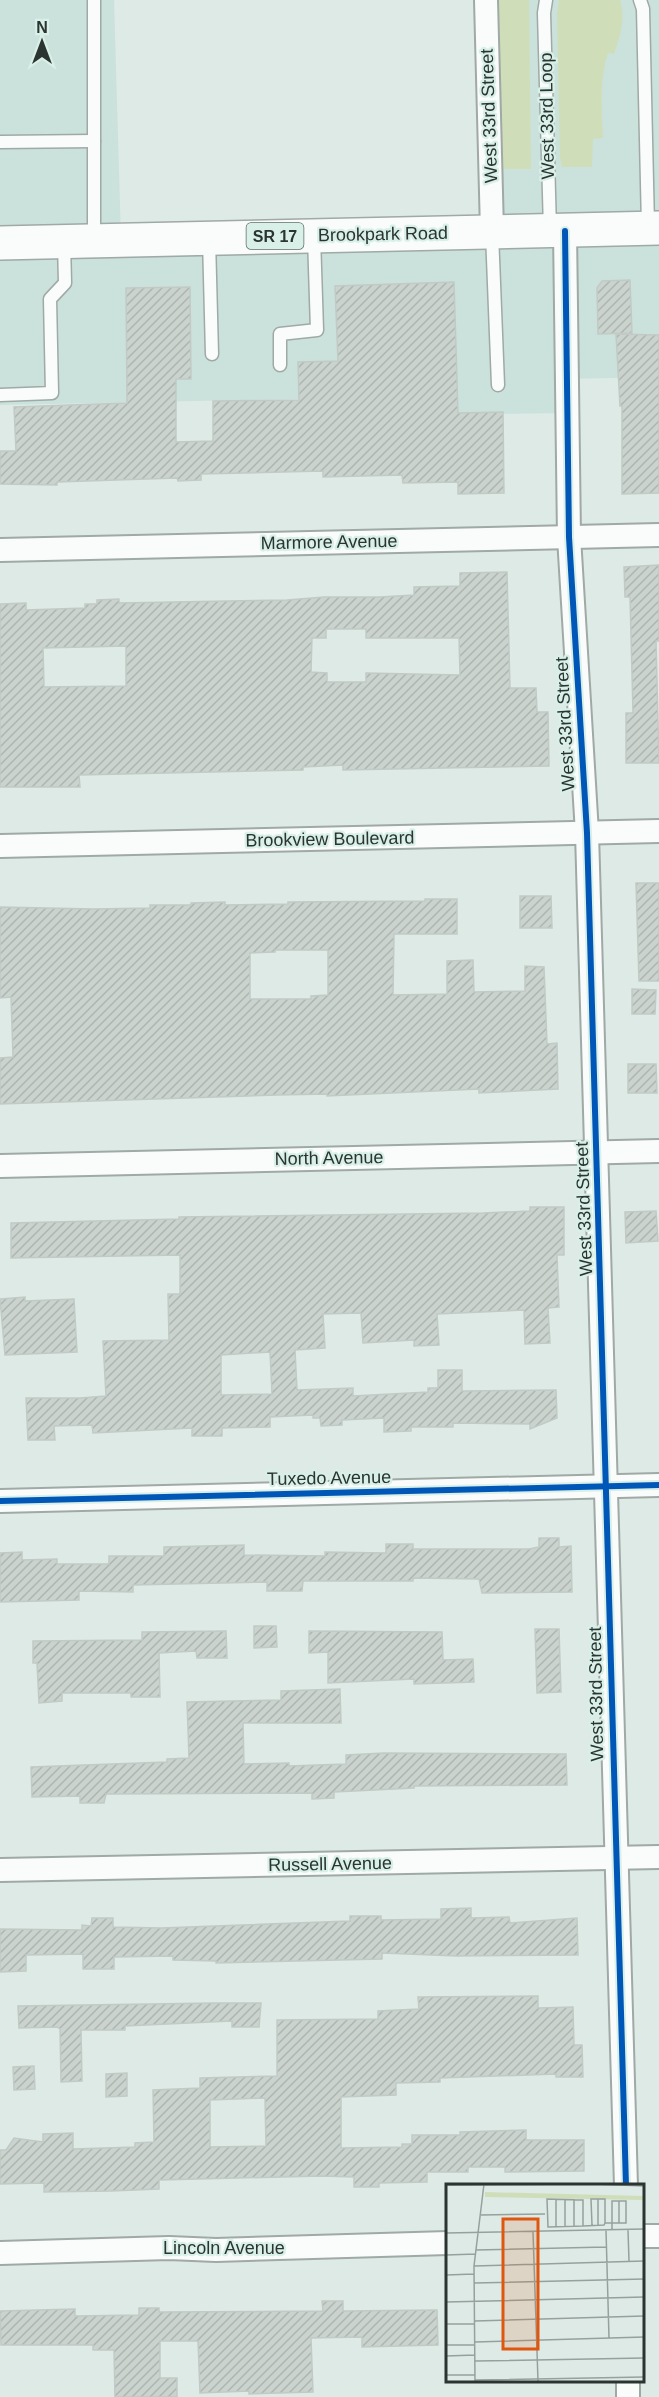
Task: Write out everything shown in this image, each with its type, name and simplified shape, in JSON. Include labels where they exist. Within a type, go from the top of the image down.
[{"type":"main road","name":"Brookpark Road","points":[[0,243],[653,228]]},
{"type":"street","name":"West 33rd Street","points":[[486,0],[492,231]]},
{"type":"street","name":"West 33rd Street","points":[[557,231],[569,537],[587,833],[626,2184]]},
{"type":"street","name":"Marmore Avenue","points":[[0,549],[659,535]]},
{"type":"street","name":"Brookview Boulevard","points":[[0,846],[659,831]]},
{"type":"street","name":"North Avenue","points":[[0,1166],[659,1151]]},
{"type":"street","name":"Tuxedo Avenue","points":[[0,1501],[659,1485]]},
{"type":"street","name":"Russell Avenue","points":[[0,1870],[659,1857]]},
{"type":"street","name":"Lincoln Avenue","points":[[0,2253],[169,2248],[216,2250],[446,2243]]},
{"type":"lane","points":[[0,395],[52,393],[50,299],[65,283],[79,242],[94,141],[94,0]]},
{"type":"lane","name":"West 33rd Loop","points":[[546,0],[544,13],[557,231]]},
{"type":"lane","points":[[640,0],[643,9],[653,228]]},
{"type":"lane","points":[[0,142],[94,141]]},
{"type":"lane","points":[[492,231],[498,386]]},
{"type":"lane","points":[[280,365],[280,334],[316,330],[314,235]]},
{"type":"lane","points":[[209,238],[212,354]]},
{"type":"shaded area","points":[[0,0],[114,0],[121,239],[492,231],[486,0],[659,0],[659,377],[567,379],[567,413],[396,415],[395,397],[0,405]]},
{"type":"green space","points":[[490,0],[529,0],[531,169],[494,169]]},
{"type":"green space","points":[[559,0],[620,0],[622,7],[622,27],[618,41],[614,54],[608,53],[605,63],[602,95],[603,138],[593,139],[592,167],[562,167],[560,157],[557,14]]},
{"type":"building","points":[[630,280],[632,333],[598,334],[597,288],[602,281]]},
{"type":"building","points":[[454,282],[458,413],[503,412],[504,493],[458,494],[458,482],[403,483],[402,475],[323,477],[323,471],[201,474],[201,480],[178,481],[177,478],[57,482],[57,485],[0,484],[0,451],[16,451],[14,407],[127,403],[126,288],[190,287],[191,379],[176,379],[176,442],[213,441],[213,401],[299,400],[298,362],[338,361],[335,286]]},
{"type":"building","points":[[616,334],[659,335],[659,493],[622,494],[622,406],[620,406]]},
{"type":"building","points":[[659,565],[659,641],[656,641],[659,763],[626,763],[626,713],[633,713],[630,597],[625,597],[624,567]]},
{"type":"building","points":[[507,572],[510,688],[536,688],[537,712],[548,712],[549,766],[343,770],[343,765],[303,767],[303,770],[79,775],[80,787],[0,787],[0,604],[26,603],[26,610],[85,608],[85,604],[97,604],[97,600],[119,599],[119,603],[414,595],[414,587],[460,586],[460,573]],"holes":[[[326,629],[366,629],[366,638],[459,638],[460,675],[366,673],[366,682],[327,682],[327,673],[311,672],[312,638],[326,638]],[[126,646],[126,686],[44,687],[43,648]]]},
{"type":"building","points":[[636,883],[659,883],[659,981],[639,981]]},
{"type":"building","points":[[520,896],[551,896],[552,928],[520,928]]},
{"type":"building","points":[[425,899],[457,899],[457,934],[394,934],[393,995],[447,994],[447,961],[473,960],[474,992],[525,991],[525,966],[544,967],[547,1044],[557,1043],[558,1089],[479,1093],[479,1089],[327,1096],[327,1094],[277,1095],[0,1104],[0,1058],[13,1057],[11,997],[0,998],[0,907],[94,909],[150,908],[150,905],[225,902],[225,905],[425,901]],"holes":[[[275,950],[328,950],[328,995],[311,996],[311,999],[250,999],[250,953],[275,952]]]},
{"type":"building","points":[[632,989],[656,990],[655,1014],[632,1014]]},
{"type":"building","points":[[628,1064],[656,1064],[657,1093],[628,1093]]},
{"type":"building","points":[[530,1207],[564,1207],[564,1255],[557,1255],[559,1307],[548,1308],[550,1343],[525,1344],[524,1310],[437,1314],[439,1345],[414,1346],[414,1340],[363,1343],[361,1313],[323,1314],[325,1348],[295,1350],[297,1390],[353,1388],[353,1396],[428,1392],[428,1388],[438,1388],[438,1370],[462,1370],[462,1391],[556,1390],[557,1418],[530,1429],[530,1424],[453,1423],[453,1427],[411,1427],[411,1431],[384,1432],[384,1418],[342,1420],[342,1425],[321,1426],[320,1418],[313,1418],[313,1415],[270,1417],[270,1427],[222,1428],[222,1436],[192,1436],[192,1428],[93,1433],[92,1425],[54,1426],[55,1440],[28,1440],[26,1398],[106,1396],[103,1341],[169,1340],[168,1294],[180,1294],[180,1255],[11,1258],[11,1223],[179,1219],[179,1217],[530,1211]],"holes":[[[270,1352],[272,1394],[221,1395],[221,1355]]]},
{"type":"building","points":[[656,1211],[658,1241],[626,1243],[625,1212]]},
{"type":"building","points":[[25,1297],[25,1301],[74,1299],[77,1352],[5,1355],[0,1299]]},
{"type":"building","points":[[539,1538],[559,1538],[559,1547],[571,1546],[572,1592],[482,1593],[479,1579],[413,1578],[413,1581],[303,1581],[302,1591],[267,1591],[267,1582],[133,1585],[133,1592],[79,1591],[79,1600],[0,1602],[0,1553],[22,1552],[22,1560],[57,1559],[57,1564],[109,1564],[109,1556],[164,1556],[164,1547],[244,1545],[244,1555],[325,1556],[325,1552],[386,1553],[386,1544],[413,1544],[413,1549],[529,1549],[539,1547]]},
{"type":"building","points":[[254,1626],[276,1626],[277,1647],[254,1648]]},
{"type":"building","points":[[535,1629],[559,1629],[561,1692],[537,1693]]},
{"type":"building","points":[[226,1631],[227,1658],[197,1658],[196,1651],[159,1653],[160,1697],[131,1697],[131,1693],[62,1693],[62,1701],[39,1703],[37,1663],[33,1663],[33,1641],[142,1640],[142,1632]]},
{"type":"building","points":[[309,1631],[442,1632],[443,1660],[473,1659],[474,1682],[414,1684],[414,1679],[328,1683],[328,1652],[309,1653]]},
{"type":"building","points":[[340,1689],[341,1723],[243,1723],[244,1764],[289,1763],[289,1766],[346,1764],[346,1755],[384,1753],[566,1754],[567,1785],[414,1786],[414,1788],[334,1792],[334,1798],[312,1799],[312,1793],[106,1794],[104,1803],[80,1803],[80,1796],[32,1797],[31,1767],[167,1762],[167,1759],[189,1758],[187,1702],[281,1700],[281,1691]]},
{"type":"building","points":[[471,1908],[471,1918],[509,1917],[510,1923],[577,1918],[578,1955],[457,1956],[382,1953],[382,1959],[216,1963],[216,1961],[173,1960],[173,1956],[114,1957],[114,1969],[83,1969],[83,1954],[26,1955],[26,1971],[0,1972],[0,1929],[82,1930],[82,1925],[91,1926],[92,1918],[113,1918],[113,1927],[161,1928],[350,1921],[350,1916],[381,1916],[381,1920],[441,1919],[441,1909]]},
{"type":"building","points":[[538,1996],[538,2008],[573,2007],[574,2045],[582,2045],[583,2077],[556,2077],[556,2074],[440,2078],[440,2082],[396,2083],[396,2095],[341,2097],[341,2148],[402,2147],[402,2144],[412,2144],[412,2135],[460,2135],[460,2132],[526,2130],[526,2140],[584,2140],[584,2171],[505,2172],[505,2167],[468,2167],[468,2172],[427,2172],[427,2182],[379,2183],[379,2187],[354,2187],[354,2177],[321,2176],[159,2180],[159,2189],[111,2191],[44,2192],[44,2183],[0,2184],[0,2150],[6,2150],[14,2138],[43,2142],[43,2134],[73,2133],[73,2149],[135,2147],[135,2143],[154,2142],[153,2090],[200,2088],[200,2078],[277,2076],[277,2020],[378,2019],[378,2011],[419,2009],[418,1997]],"holes":[[[265,2098],[266,2146],[210,2147],[210,2100]]]},
{"type":"building","points":[[261,2003],[259,2027],[232,2027],[232,2021],[125,2026],[125,2030],[81,2030],[82,2081],[61,2082],[60,2029],[57,2027],[19,2028],[18,2006]]},
{"type":"building","points":[[34,2066],[35,2089],[14,2090],[13,2067]]},
{"type":"building","points":[[127,2073],[127,2096],[106,2097],[106,2074]]},
{"type":"building","points":[[322,2301],[343,2301],[343,2311],[437,2310],[438,2345],[362,2347],[362,2337],[311,2338],[313,2392],[249,2394],[249,2391],[200,2393],[198,2341],[160,2341],[160,2378],[177,2378],[177,2397],[115,2397],[114,2350],[93,2350],[93,2345],[1,2345],[0,2311],[75,2309],[75,2316],[139,2315],[139,2308],[159,2308],[159,2312],[323,2311]]},
{"type":"cycle path","points":[[565,231],[569,537],[587,833],[626,2184]]},
{"type":"cycle path","points":[[0,1501],[659,1485]]}]
